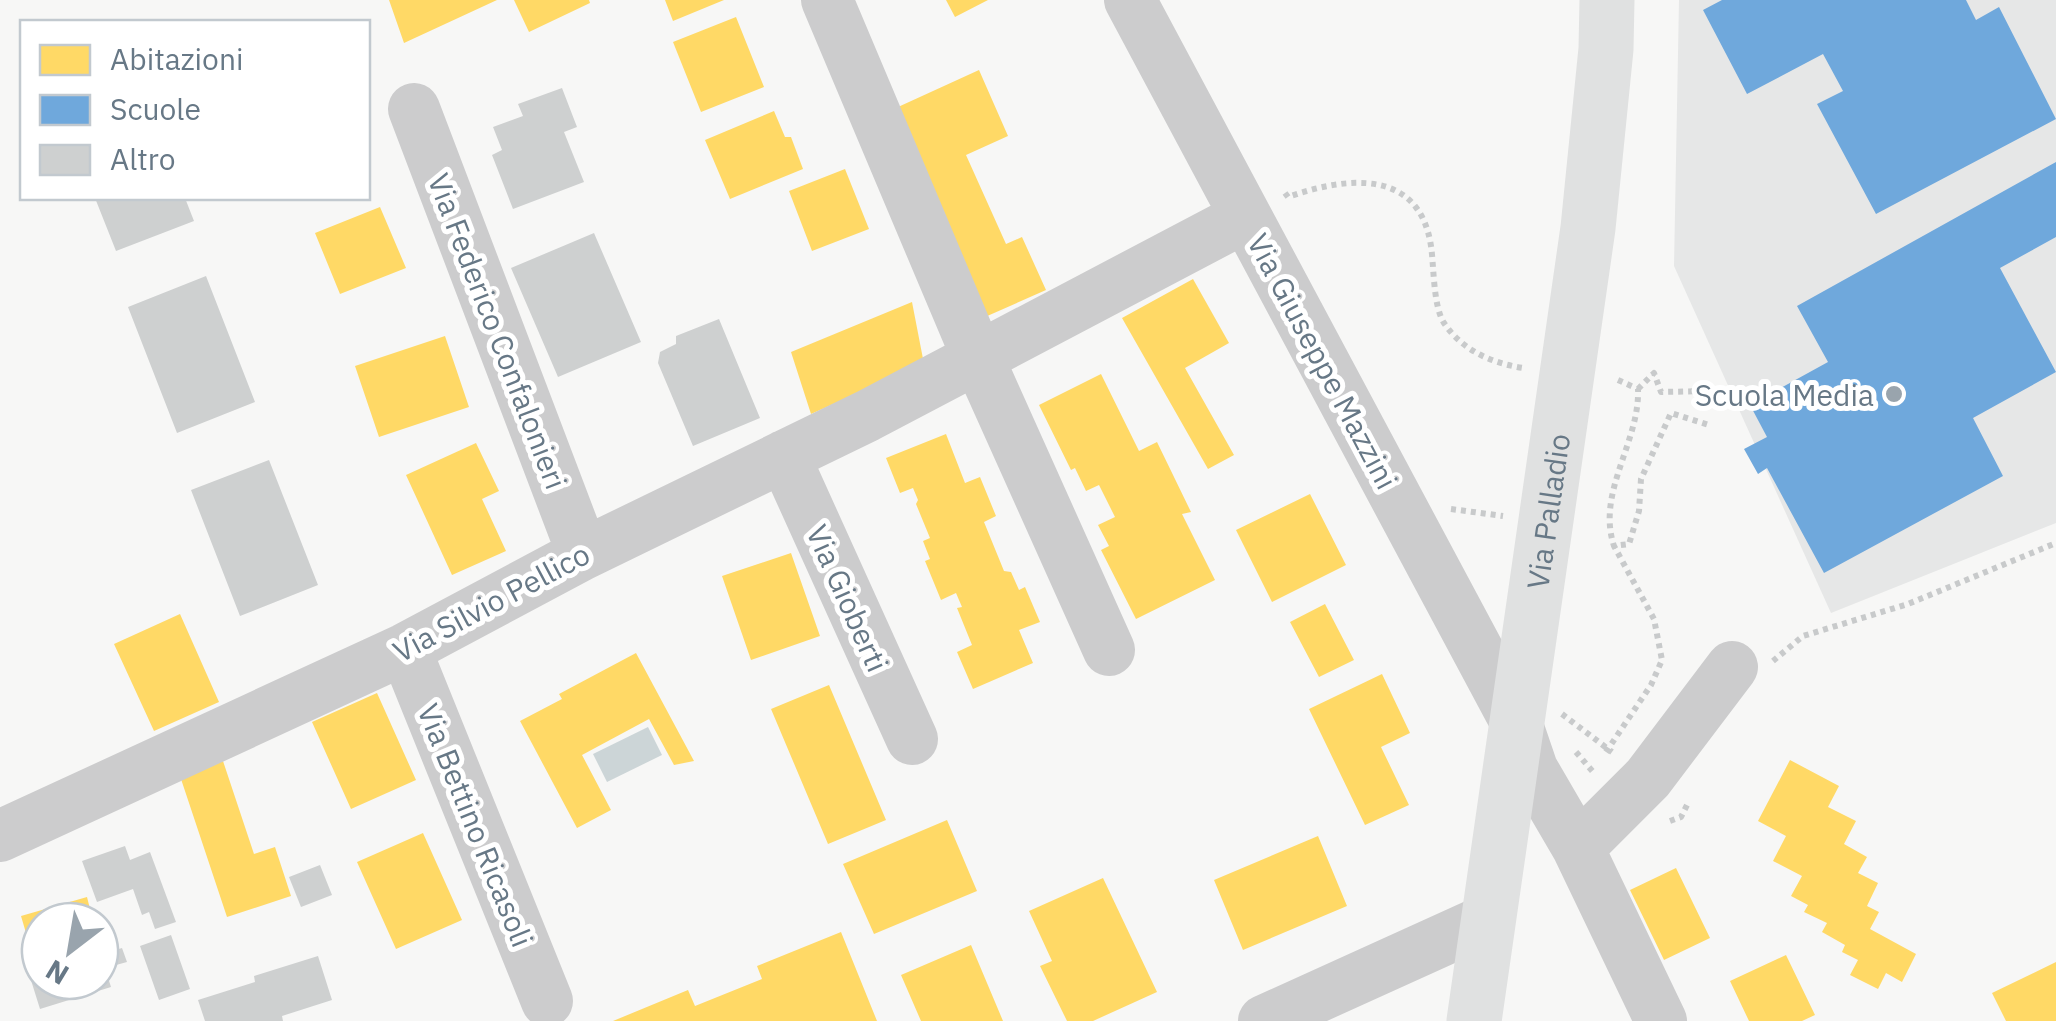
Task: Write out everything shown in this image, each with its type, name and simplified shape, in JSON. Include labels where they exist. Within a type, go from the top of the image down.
[{"type":"main road","name":"Via Palladio","points":[[1474,1021],[1490,919],[1536,720],[1606,49],[1607,0]]},
{"type":"street","points":[[826,0],[978,358],[1109,650]]},
{"type":"street","name":"Via Giuseppe Mazzini","points":[[1130,0],[1261,199],[1536,720],[1532,768],[1578,848],[1661,1021]]},
{"type":"street","name":"Via Federico Confalonieri","points":[[414,109],[583,554]]},
{"type":"street","name":"Via Silvio Pellico","points":[[0,836],[405,648],[583,554],[978,358],[1261,199]]},
{"type":"street","name":"Via Gioberti","points":[[784,456],[912,739]]},
{"type":"street","name":"Via Bettino Ricasoli","points":[[405,648],[547,1001]]},
{"type":"street","points":[[1578,848],[1752,664]]},
{"type":"street","points":[[1264,1021],[1490,919]]},
{"type":"path","points":[[1261,199],[1288,198],[1328,183],[1382,183],[1414,205],[1430,241],[1442,320],[1478,354],[1495,363],[1529,368]]},
{"type":"path","points":[[1536,720],[1554,707],[1608,749],[1652,684],[1662,660],[1654,620],[1614,546],[1610,534],[1611,502],[1639,412],[1638,390],[1654,373],[1661,392],[1708,391]]},
{"type":"path","points":[[1618,380],[1638,390]]},
{"type":"path","points":[[1614,546],[1629,544],[1639,511],[1641,479],[1671,414],[1709,425]]},
{"type":"path","points":[[1752,664],[1804,636],[1908,604],[2056,543]]},
{"type":"path","points":[[1568,741],[1591,770],[1655,820],[1666,822],[1681,817],[1694,788]]},
{"type":"shaded area","name":"Scuola Media","points":[[1679,0],[2056,0],[2056,523],[1831,613],[1674,266]]},
{"type":"shaded area","points":[[648,727],[662,755],[607,782],[593,754]]},
{"type":"building: Abitazioni","points":[[389,0],[497,0],[404,43]]},
{"type":"building: Abitazioni","points":[[514,0],[589,0],[590,3],[529,32]]},
{"type":"building: Abitazioni","points":[[665,0],[724,0],[673,21]]},
{"type":"building: Abitazioni","points":[[946,0],[988,0],[955,17]]},
{"type":"building: Abitazioni","points":[[736,17],[764,87],[701,112],[673,42]]},
{"type":"building: Abitazioni","points":[[979,70],[1008,136],[966,155],[1006,244],[1022,237],[1046,290],[985,317],[898,107]]},
{"type":"building: Abitazioni","points":[[774,111],[785,137],[791,137],[803,169],[730,199],[705,140]]},
{"type":"building: Abitazioni","points":[[845,169],[869,229],[812,251],[789,191]]},
{"type":"building: Abitazioni","points":[[380,207],[406,268],[340,294],[315,233]]},
{"type":"building: Abitazioni","points":[[1193,279],[1229,343],[1185,368],[1234,455],[1208,469],[1122,318]]},
{"type":"building: Abitazioni","points":[[912,302],[924,364],[811,414],[791,352]]},
{"type":"building: Abitazioni","points":[[445,336],[469,407],[379,437],[355,366]]},
{"type":"building: Abitazioni","points":[[1101,374],[1139,451],[1157,442],[1191,512],[1182,514],[1215,580],[1136,619],[1101,550],[1109,546],[1098,525],[1115,517],[1099,485],[1086,491],[1075,468],[1071,470],[1039,405]]},
{"type":"building: Abitazioni","points":[[946,434],[965,483],[980,477],[996,516],[984,522],[1004,571],[1011,572],[1019,590],[1025,587],[1040,622],[1019,630],[1033,663],[973,689],[957,652],[972,645],[957,608],[962,607],[956,593],[941,600],[925,561],[930,559],[923,541],[930,538],[916,504],[918,500],[913,488],[900,493],[886,458]]},
{"type":"building: Abitazioni","points":[[476,443],[499,491],[482,499],[506,551],[452,575],[406,475]]},
{"type":"building: Abitazioni","points":[[1310,494],[1346,565],[1272,602],[1236,530]]},
{"type":"building: Abitazioni","points":[[791,553],[820,636],[751,660],[722,576]]},
{"type":"building: Abitazioni","points":[[1325,604],[1354,660],[1319,677],[1290,622]]},
{"type":"building: Abitazioni","points":[[180,614],[219,702],[154,731],[114,644]]},
{"type":"building: Abitazioni","points":[[636,653],[694,761],[674,765],[649,719],[582,755],[611,810],[577,828],[520,721],[562,699],[559,694]]},
{"type":"building: Abitazioni","points":[[1382,674],[1410,733],[1381,747],[1409,805],[1365,825],[1309,709]]},
{"type":"building: Abitazioni","points":[[829,685],[886,820],[828,844],[771,709]]},
{"type":"building: Abitazioni","points":[[377,693],[416,780],[351,809],[312,722]]},
{"type":"building: Abitazioni","points":[[1790,760],[1839,786],[1828,807],[1856,821],[1844,844],[1867,857],[1858,873],[1878,883],[1867,906],[1879,912],[1870,929],[1916,954],[1902,982],[1886,973],[1878,989],[1850,975],[1858,960],[1842,952],[1845,945],[1822,932],[1827,923],[1804,912],[1808,905],[1791,896],[1802,876],[1773,861],[1786,836],[1758,821]]},
{"type":"building: Abitazioni","points":[[223,761],[254,854],[275,847],[291,896],[227,917],[180,776]]},
{"type":"building: Abitazioni","points":[[947,820],[977,891],[874,934],[843,864]]},
{"type":"building: Abitazioni","points":[[423,833],[462,920],[396,949],[357,862]]},
{"type":"building: Abitazioni","points":[[1318,836],[1347,906],[1243,950],[1214,880]]},
{"type":"building: Abitazioni","points":[[1676,868],[1710,938],[1664,960],[1630,890]]},
{"type":"building: Abitazioni","points":[[1103,878],[1157,992],[1093,1021],[1067,1021],[1040,966],[1052,961],[1029,911]]},
{"type":"building: Abitazioni","points":[[841,932],[877,1021],[613,1021],[688,990],[695,1006],[762,979],[757,966]]},
{"type":"building: Abitazioni","points":[[971,945],[1003,1021],[921,1021],[901,975]]},
{"type":"building: Abitazioni","points":[[1786,955],[1815,1015],[1802,1021],[1749,1021],[1730,981]]},
{"type":"building: Abitazioni","points":[[2056,962],[2056,1021],[2006,1021],[1992,993]]},
{"type":"building: Scuole","points":[[1722,0],[1966,0],[1976,20],[1999,7],[2056,119],[1876,214],[1817,104],[1843,91],[1823,54],[1747,94],[1703,10]]},
{"type":"building: Scuole","points":[[2056,162],[2056,237],[2000,268],[2056,372],[1973,418],[2003,476],[1824,573],[1767,468],[1758,474],[1744,449],[1767,437],[1750,405],[1828,362],[1797,306]]},
{"type":"building: Altro","points":[[562,88],[577,127],[564,132],[584,182],[513,209],[492,155],[502,150],[493,127],[523,116],[518,104]]},
{"type":"building: Altro","points":[[96,200],[186,200],[194,221],[116,251]]},
{"type":"building: Altro","points":[[594,233],[641,342],[558,377],[511,268]]},
{"type":"building: Altro","points":[[206,276],[255,402],[177,433],[128,307]]},
{"type":"building: Altro","points":[[719,319],[760,418],[693,446],[658,363],[660,352],[676,344],[676,336]]},
{"type":"building: Altro","points":[[269,460],[318,585],[240,616],[191,490]]},
{"type":"building: Altro","points":[[125,846],[130,860],[150,852],[176,922],[155,929],[149,912],[142,915],[133,889],[97,901],[82,861]]},
{"type":"building: Altro","points":[[320,865],[332,895],[301,907],[289,877]]},
{"type":"building: Altro","points":[[171,935],[190,989],[159,1000],[140,946]]},
{"type":"building: Altro","points":[[120,949],[127,962],[120,964]]},
{"type":"building: Altro","points":[[318,956],[332,1000],[282,1016],[283,1021],[205,1021],[198,1000],[255,982],[254,976]]},
{"type":"building: Altro","points":[[38,1001],[66,1001],[40,1009]]},
{"type":"place","name":"Scuola Media","points":[[1894,394]]}]
